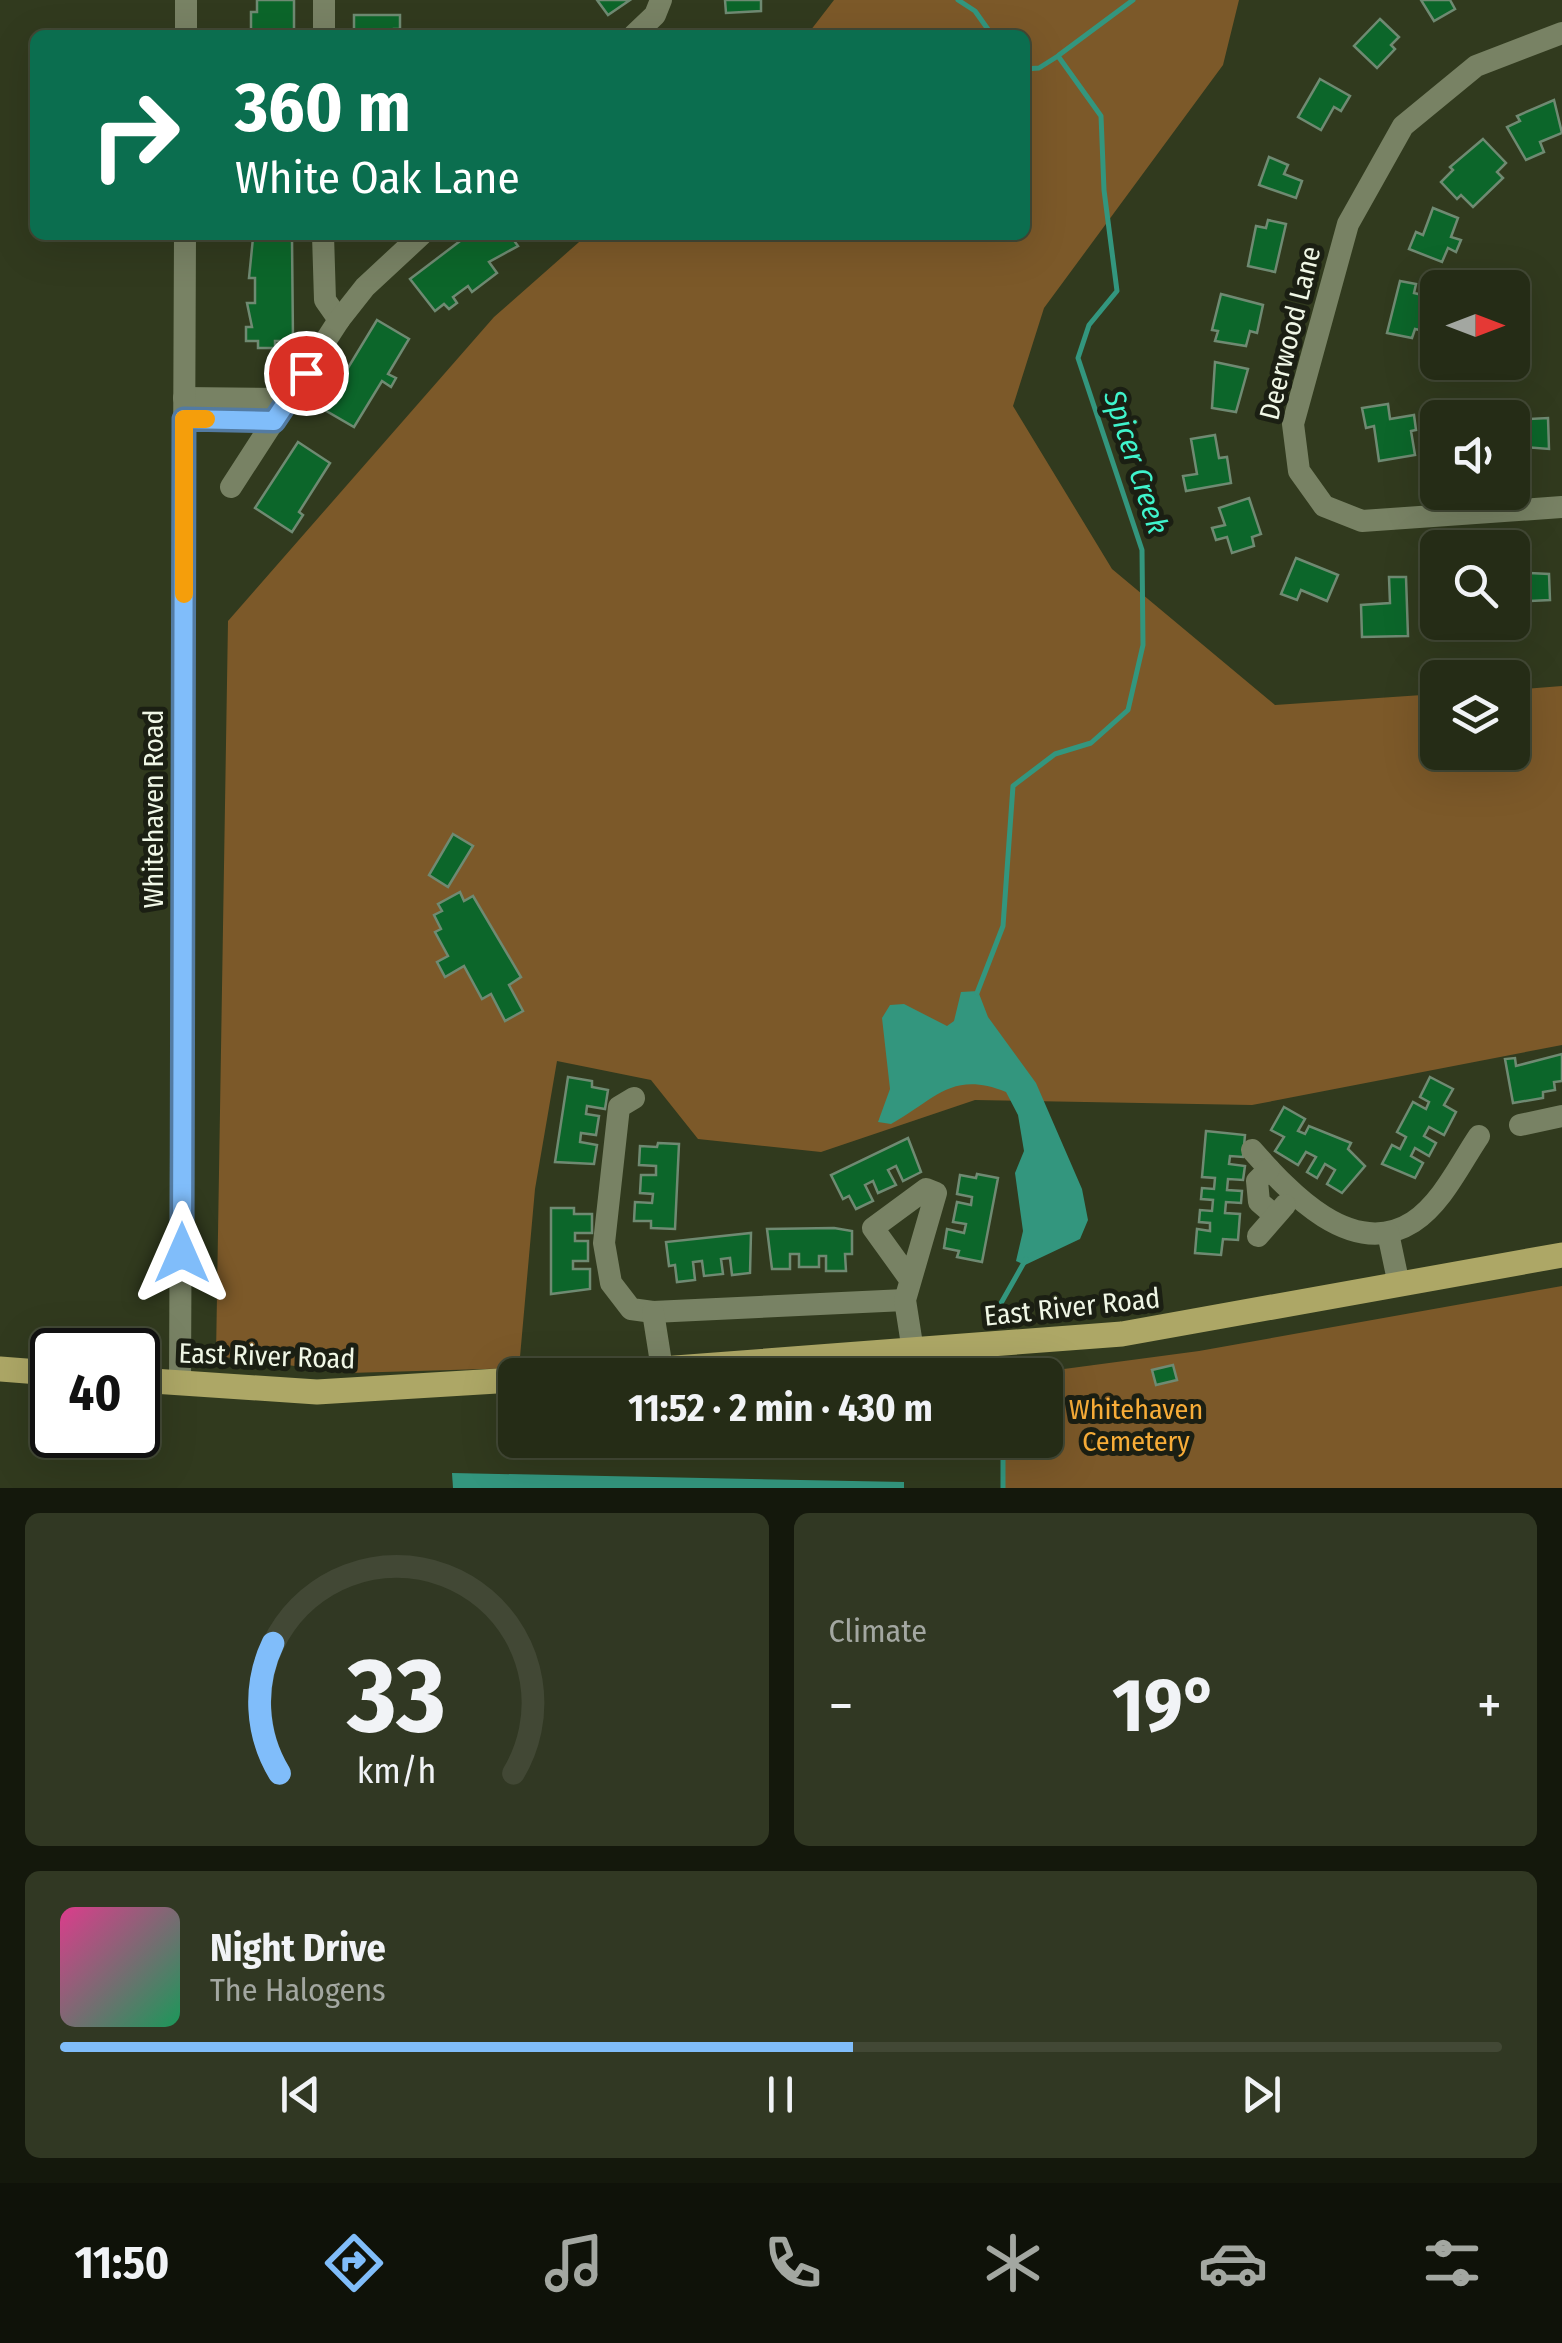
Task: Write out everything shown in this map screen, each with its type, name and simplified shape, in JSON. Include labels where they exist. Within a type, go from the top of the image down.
[{"type":"main road","name":"East River Road","points":[[807,1358],[1168,1328],[1562,1254]]},
{"type":"main road","points":[[0,1369],[30,1371]]},
{"type":"main road","name":"East River Road","points":[[160,1382],[318,1392],[498,1381]]},
{"type":"street","points":[[186,0],[186,30]]},
{"type":"street","points":[[324,0],[324,30]]},
{"type":"street","points":[[639,30],[662,0]]},
{"type":"street","name":"Deerwood Lane","points":[[1562,33],[1476,66],[1403,126],[1348,224],[1293,424],[1299,471],[1324,506],[1362,521],[1562,507]]},
{"type":"street","name":"Whitehaven Road","points":[[180,1384],[185,240]]},
{"type":"street","points":[[323,240],[325,300],[339,320]]},
{"type":"street","points":[[230,487],[339,320],[365,287],[416,240]]},
{"type":"street","points":[[184,408],[289,399]]},
{"type":"street","points":[[184,408],[274,421]]},
{"type":"street","points":[[634,1098],[620,1106],[604,1243],[610,1283],[631,1309],[653,1312],[907,1289],[913,1350]]},
{"type":"street","points":[[1520,1125],[1562,1116]]},
{"type":"street","points":[[1252,1150],[1298,1199],[1362,1234],[1388,1233],[1414,1221],[1437,1198],[1479,1136]]},
{"type":"street","points":[[1269,1169],[1257,1181],[1260,1202],[1273,1214]]},
{"type":"street","points":[[1258,1236],[1273,1214],[1298,1199]]},
{"type":"street","points":[[1388,1233],[1399,1285]]},
{"type":"street","points":[[653,1312],[660,1358]]},
{"type":"green space","points":[[834,0],[1239,0],[1223,65],[1044,308],[1013,406],[1112,569],[1275,705],[1420,695],[1420,770],[1530,770],[1530,689],[1562,686],[1562,1045],[1252,1105],[975,1100],[821,1152],[698,1139],[651,1080],[557,1061],[535,1189],[520,1358],[498,1358],[498,1369],[349,1373],[216,1356],[228,621],[494,317],[581,240],[1030,240],[1030,30],[811,30]]},
{"type":"green space","name":"Whitehaven Cemetery","points":[[1562,1286],[1562,1488],[1005,1488],[1005,1458],[1063,1458],[1063,1369],[1199,1351]]},
{"type":"water","points":[[978,991],[988,1017],[1036,1083],[1082,1189],[1088,1220],[1080,1239],[1025,1265],[1016,1261],[1023,1231],[1015,1173],[1024,1151],[1018,1115],[1006,1092],[971,1084],[957,1086],[891,1124],[878,1122],[890,1089],[882,1018],[890,1005],[904,1004],[947,1026],[954,1021],[961,992]]},
{"type":"water","points":[[452,1473],[904,1482],[904,1488],[453,1488]]},
{"type":"building","points":[[257,0],[294,0],[294,30],[251,30],[251,12],[257,12]]},
{"type":"building","points":[[597,0],[630,0],[608,15]]},
{"type":"building","points":[[725,0],[761,0],[761,11],[726,13]]},
{"type":"building","points":[[1421,0],[1450,0],[1455,9],[1434,21]]},
{"type":"building","points":[[354,15],[400,15],[400,29],[354,30]]},
{"type":"building","points":[[1380,19],[1399,37],[1391,45],[1395,49],[1377,68],[1354,46]]},
{"type":"building","points":[[1320,79],[1350,96],[1341,111],[1334,107],[1321,130],[1298,117]]},
{"type":"building","points":[[1554,100],[1562,133],[1540,142],[1544,152],[1526,160],[1507,127],[1520,121],[1517,116]]},
{"type":"building","points":[[1483,139],[1506,163],[1497,172],[1503,178],[1473,207],[1461,195],[1457,199],[1441,182],[1453,170],[1450,167]]},
{"type":"building","points":[[1269,157],[1288,165],[1284,174],[1302,181],[1296,198],[1259,185]]},
{"type":"building","points":[[1433,208],[1458,218],[1451,237],[1461,240],[1456,252],[1448,248],[1442,262],[1409,249],[1416,232],[1423,235]]},
{"type":"building","points":[[1268,220],[1286,224],[1275,272],[1248,266],[1256,226],[1266,228]]},
{"type":"building","points":[[253,240],[292,240],[293,341],[275,341],[275,348],[258,348],[258,341],[246,341],[246,327],[252,327],[247,303],[255,303],[255,278],[249,278]]},
{"type":"building","points":[[461,240],[514,240],[518,246],[489,262],[497,273],[472,292],[468,286],[453,297],[457,303],[449,309],[444,304],[435,311],[410,279]]},
{"type":"building","points":[[1400,281],[1416,284],[1414,293],[1420,294],[1420,330],[1415,329],[1412,338],[1387,333]]},
{"type":"building","points":[[1221,294],[1263,305],[1257,333],[1250,331],[1246,346],[1215,341],[1218,331],[1212,330]]},
{"type":"building","points":[[377,320],[409,339],[388,374],[396,378],[391,387],[382,381],[354,427],[323,409]]},
{"type":"building","points":[[1215,362],[1248,369],[1236,412],[1212,408]]},
{"type":"building","points":[[1388,404],[1390,419],[1414,415],[1416,430],[1411,431],[1415,455],[1379,461],[1374,426],[1366,428],[1362,408]]},
{"type":"building","points":[[1548,418],[1549,449],[1530,447],[1530,419]]},
{"type":"building","points":[[1215,435],[1219,458],[1227,457],[1231,483],[1186,491],[1183,476],[1197,474],[1191,439]]},
{"type":"building","points":[[298,442],[330,463],[299,512],[303,515],[292,532],[255,508]]},
{"type":"building","points":[[1249,498],[1261,534],[1252,537],[1254,546],[1232,553],[1227,537],[1216,540],[1212,528],[1225,525],[1219,508]]},
{"type":"building","points":[[1296,558],[1338,575],[1327,601],[1301,590],[1297,600],[1281,594]]},
{"type":"building","points":[[1530,573],[1549,574],[1550,600],[1530,601]]},
{"type":"building","points":[[1389,577],[1406,577],[1408,636],[1362,637],[1361,605],[1390,603]]},
{"type":"building","points":[[453,834],[473,846],[448,887],[429,875]]},
{"type":"building","points":[[460,892],[464,901],[473,896],[521,977],[509,985],[523,1011],[505,1021],[491,994],[482,999],[464,966],[445,977],[437,962],[448,956],[435,932],[441,929],[434,915],[442,911],[438,904]]},
{"type":"building","points":[[1562,1054],[1562,1081],[1554,1082],[1555,1090],[1543,1092],[1543,1098],[1513,1103],[1505,1059],[1515,1058],[1516,1066]]},
{"type":"building","points":[[568,1077],[592,1081],[592,1087],[608,1090],[605,1109],[587,1106],[586,1114],[599,1116],[596,1135],[581,1133],[580,1142],[597,1145],[594,1164],[555,1162]]},
{"type":"building","points":[[1430,1077],[1453,1089],[1444,1105],[1456,1112],[1444,1135],[1429,1127],[1424,1136],[1436,1143],[1429,1156],[1415,1148],[1411,1156],[1423,1163],[1415,1178],[1382,1164],[1392,1145],[1400,1149],[1406,1137],[1397,1132],[1413,1102],[1426,1109],[1429,1102],[1420,1097]]},
{"type":"building","points":[[1284,1107],[1305,1119],[1298,1131],[1305,1134],[1309,1126],[1351,1143],[1348,1149],[1365,1166],[1342,1193],[1327,1184],[1335,1170],[1325,1164],[1317,1178],[1307,1172],[1316,1157],[1306,1152],[1298,1165],[1275,1151],[1284,1137],[1271,1130]]},
{"type":"building","points":[[1206,1131],[1245,1135],[1243,1157],[1230,1156],[1229,1164],[1245,1166],[1243,1180],[1228,1179],[1227,1190],[1242,1191],[1241,1203],[1226,1202],[1225,1213],[1240,1214],[1238,1240],[1223,1239],[1221,1255],[1195,1253],[1197,1229],[1210,1231],[1210,1223],[1199,1222],[1200,1210],[1212,1211],[1213,1200],[1201,1199],[1202,1188],[1214,1189],[1215,1178],[1202,1177]]},
{"type":"building","points":[[908,1138],[921,1172],[903,1181],[896,1166],[888,1170],[896,1185],[878,1193],[873,1181],[865,1185],[873,1201],[856,1209],[849,1196],[843,1199],[831,1175]]},
{"type":"building","points":[[658,1143],[679,1144],[675,1229],[651,1228],[651,1221],[634,1221],[635,1202],[652,1203],[653,1194],[640,1193],[641,1175],[656,1175],[656,1166],[639,1165],[640,1146],[657,1147]]},
{"type":"building","points":[[977,1174],[998,1178],[982,1262],[957,1257],[959,1251],[944,1248],[947,1229],[964,1233],[966,1224],[953,1222],[957,1202],[971,1205],[972,1197],[957,1194],[960,1175],[976,1178]]},
{"type":"building","points":[[551,1208],[574,1208],[574,1214],[592,1214],[592,1233],[575,1233],[575,1241],[588,1241],[588,1261],[573,1261],[573,1269],[590,1269],[590,1289],[551,1294]]},
{"type":"building","points":[[767,1229],[852,1231],[852,1254],[845,1254],[846,1271],[826,1271],[826,1256],[819,1256],[819,1267],[799,1267],[799,1254],[790,1254],[790,1269],[772,1269]]},
{"type":"building","points":[[751,1233],[750,1273],[732,1275],[730,1258],[721,1259],[723,1274],[704,1276],[702,1261],[693,1262],[695,1280],[677,1282],[675,1265],[669,1266],[666,1242]]},
{"type":"building","points":[[1173,1365],[1177,1380],[1156,1385],[1152,1370]]},
{"type":"waterway","name":"Spicer Creek","points":[[958,0],[975,11],[988,30]]},
{"type":"waterway","points":[[1059,55],[1133,0]]},
{"type":"waterway","name":"Spicer Creek","points":[[977,993],[1003,926],[1013,786],[1055,754],[1091,743],[1128,710],[1143,645],[1142,550],[1078,358],[1089,325],[1117,291],[1104,190],[1101,116],[1058,56],[1039,68],[1030,69]]},
{"type":"waterway","name":"Spicer Creek","points":[[995,1325],[996,1312],[1026,1259]]},
{"type":"waterway","name":"Spicer Creek","points":[[1003,1458],[1003,1488]]},
{"type":"slow traffic","points":[[184,594],[184,419],[206,419]]},
{"type":"route","points":[[182,1253],[184,419],[274,421],[306,373]]}]
